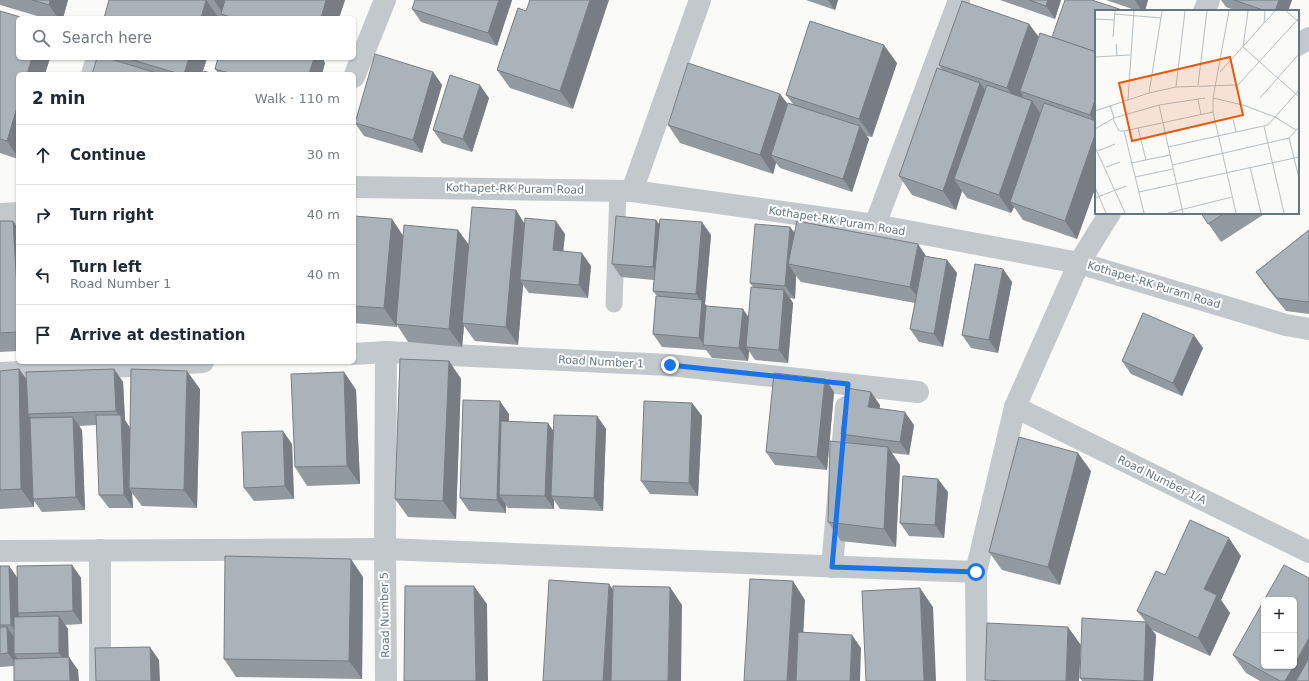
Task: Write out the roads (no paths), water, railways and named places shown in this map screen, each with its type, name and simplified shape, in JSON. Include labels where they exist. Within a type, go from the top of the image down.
[{"type":"street","points":[[356,72],[385,0]]},
{"type":"street","points":[[625,191],[700,0]]},
{"type":"street","points":[[875,226],[959,0]]},
{"type":"street","points":[[1204,10],[1209,0]]},
{"type":"street","points":[[1299,44],[1309,38]]},
{"type":"street","points":[[92,72],[96,60]]},
{"type":"street","name":"Kothapet-RK Puram Road","points":[[356,187],[625,191],[875,226],[1079,263],[1286,325],[1309,329]]},
{"type":"street","points":[[0,214],[16,213]]},
{"type":"street","points":[[977,681],[976,572],[1014,408],[1079,263],[1109,214]]},
{"type":"street","name":"Road Number 1","points":[[356,354],[386,352],[670,365],[918,392]]},
{"type":"street","name":"Road Number 5","points":[[386,352],[386,681]]},
{"type":"street","points":[[0,373],[166,364]]},
{"type":"street","points":[[832,567],[848,384]]},
{"type":"street","name":"Road Number 1/A","points":[[1014,408],[1309,552]]},
{"type":"street","points":[[0,551],[385,549],[976,572]]},
{"type":"street","points":[[100,550],[100,681]]},
{"type":"lane","points":[[614,304],[625,191]]}]
